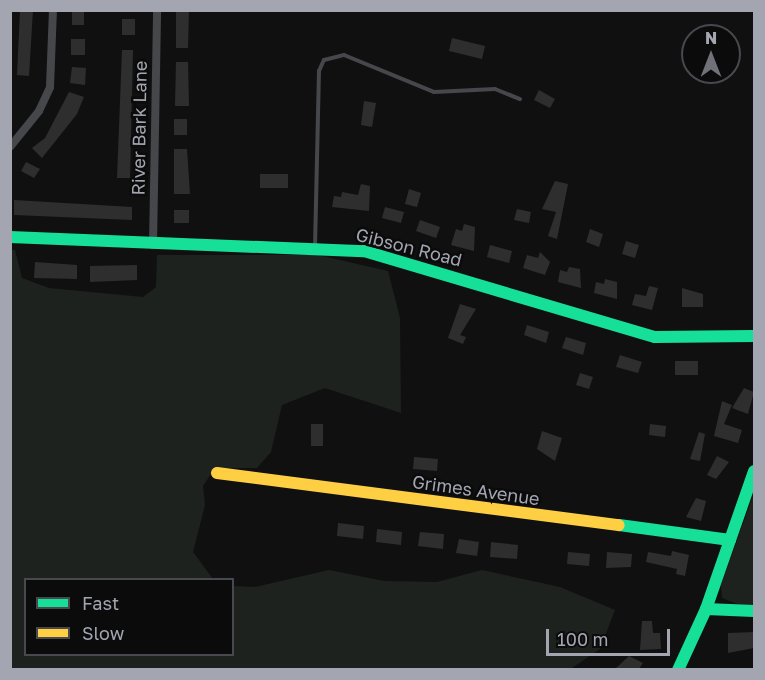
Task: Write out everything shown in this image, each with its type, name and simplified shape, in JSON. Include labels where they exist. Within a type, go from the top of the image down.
[{"type":"street","points":[[10,147],[39,111],[50,87],[53,10]]},
{"type":"street","name":"River Bark Lane","points":[[153,246],[157,10]]},
{"type":"street","name":"Gibson Road","points":[[10,237],[153,246],[315,248],[399,259],[655,337],[754,336]]},
{"type":"street","points":[[678,669],[706,609],[754,471]]},
{"type":"street","name":"Grimes Avenue","points":[[217,473],[730,540]]},
{"type":"street","points":[[706,609],[754,611]]},
{"type":"lane","points":[[315,248],[319,70],[324,60],[344,55],[434,92],[495,89],[520,99]]},
{"type":"shaded area","points":[[10,250],[15,250],[22,278],[49,288],[143,297],[156,287],[157,255],[318,255],[388,271],[400,318],[401,413],[325,388],[282,405],[271,452],[257,468],[215,468],[203,486],[205,505],[193,552],[212,578],[24,578],[24,656],[234,656],[234,586],[255,587],[329,570],[384,581],[437,582],[482,570],[560,587],[615,610],[600,649],[569,670],[11,669]]},
{"type":"shaded area","points":[[754,493],[754,606],[740,605],[722,598],[721,585]]},
{"type":"building","points":[[20,10],[33,10],[29,76],[17,75]]},
{"type":"building","points":[[72,10],[84,10],[84,25],[72,25]]},
{"type":"building","points":[[176,10],[189,10],[188,48],[176,48]]},
{"type":"building","points":[[122,19],[135,19],[135,35],[122,35]]},
{"type":"building","points":[[452,38],[485,46],[482,59],[449,51]]},
{"type":"building","points":[[71,39],[85,39],[85,55],[71,55]]},
{"type":"building","points":[[122,50],[133,50],[130,178],[117,178]]},
{"type":"building","points":[[176,62],[188,62],[189,106],[175,106]]},
{"type":"building","points":[[72,67],[86,68],[85,85],[70,83]]},
{"type":"building","points":[[539,90],[555,99],[550,108],[534,100]]},
{"type":"building","points":[[69,92],[84,97],[77,114],[42,158],[32,148],[45,138]]},
{"type":"building","points":[[364,101],[376,103],[372,127],[361,125]]},
{"type":"building","points":[[174,119],[187,119],[187,135],[174,135]]},
{"type":"building","points":[[174,149],[187,149],[190,194],[174,194]]},
{"type":"building","points":[[26,162],[40,169],[34,178],[21,171]]},
{"type":"building","points":[[260,174],[288,174],[288,188],[260,188]]},
{"type":"building","points":[[555,181],[568,184],[557,239],[548,236],[556,212],[542,209]]},
{"type":"building","points":[[361,184],[370,186],[369,211],[332,207],[334,196],[341,197],[342,192],[358,195]]},
{"type":"building","points":[[409,189],[421,193],[417,207],[405,204]]},
{"type":"building","points":[[14,200],[132,207],[132,220],[14,215]]},
{"type":"building","points":[[385,207],[404,212],[401,223],[382,218]]},
{"type":"building","points":[[517,209],[531,212],[529,223],[514,220]]},
{"type":"building","points":[[174,210],[189,210],[189,223],[174,223]]},
{"type":"building","points":[[420,220],[440,227],[436,238],[416,231]]},
{"type":"building","points":[[464,224],[475,227],[474,251],[451,245],[456,229],[462,231]]},
{"type":"building","points":[[590,229],[603,234],[599,247],[586,242]]},
{"type":"building","points":[[626,241],[639,245],[635,258],[622,254]]},
{"type":"building","points":[[490,245],[512,251],[509,263],[487,257]]},
{"type":"building","points":[[540,252],[550,262],[545,275],[523,268],[527,255],[538,258]]},
{"type":"building","points":[[35,262],[77,265],[77,279],[34,278]]},
{"type":"building","points":[[137,265],[137,280],[90,282],[90,266]]},
{"type":"building","points":[[569,267],[580,269],[581,288],[558,282],[560,270],[567,272]]},
{"type":"building","points":[[605,279],[617,282],[617,299],[594,293],[596,282],[604,284]]},
{"type":"building","points":[[649,286],[658,288],[652,310],[632,305],[635,294],[646,296]]},
{"type":"building","points":[[682,288],[703,294],[703,307],[682,307]]},
{"type":"building","points":[[460,304],[476,309],[460,335],[466,337],[463,344],[448,338]]},
{"type":"building","points":[[527,325],[549,332],[546,343],[524,335]]},
{"type":"building","points":[[566,337],[586,343],[583,355],[562,348]]},
{"type":"building","points":[[620,355],[642,362],[638,373],[616,367]]},
{"type":"building","points":[[675,361],[698,361],[698,375],[675,375]]},
{"type":"building","points":[[580,373],[593,377],[589,389],[576,385]]},
{"type":"building","points":[[744,388],[754,392],[748,414],[732,408]]},
{"type":"building","points":[[722,401],[732,405],[724,424],[742,430],[738,443],[714,436]]},
{"type":"building","points":[[311,424],[323,424],[323,446],[311,446]]},
{"type":"building","points":[[650,424],[666,426],[665,437],[649,435]]},
{"type":"building","points":[[542,431],[562,438],[555,461],[537,449]]},
{"type":"building","points":[[699,432],[705,434],[700,461],[690,459]]},
{"type":"building","points":[[717,456],[729,462],[716,479],[707,475]]},
{"type":"building","points":[[414,457],[438,459],[437,471],[413,469]]},
{"type":"building","points":[[696,498],[706,501],[701,521],[686,517]]},
{"type":"building","points":[[338,523],[364,526],[363,539],[337,536]]},
{"type":"building","points":[[377,529],[402,532],[401,545],[376,542]]},
{"type":"building","points":[[420,532],[444,534],[443,549],[418,546]]},
{"type":"building","points":[[459,539],[479,542],[477,556],[456,553]]},
{"type":"building","points":[[491,542],[518,545],[517,559],[490,557]]},
{"type":"building","points":[[672,551],[689,555],[685,576],[676,574],[677,569],[646,562],[648,552],[671,556]]},
{"type":"building","points":[[568,552],[590,554],[589,566],[567,564]]},
{"type":"building","points":[[607,552],[632,554],[631,567],[606,568]]},
{"type":"building","points":[[642,621],[652,621],[653,633],[660,633],[661,649],[640,650]]},
{"type":"building","points":[[754,632],[754,648],[728,653],[728,633]]},
{"type":"building","points":[[629,656],[643,663],[639,669],[615,669]]},
{"type":"traffic: fast","points":[[10,237],[364,251],[655,337],[754,336]]},
{"type":"traffic: fast","points":[[678,670],[706,609],[754,471]]},
{"type":"traffic: fast","points":[[619,525],[730,540]]},
{"type":"traffic: fast","points":[[706,609],[754,611]]},
{"type":"traffic: slow","points":[[217,473],[619,525]]}]
